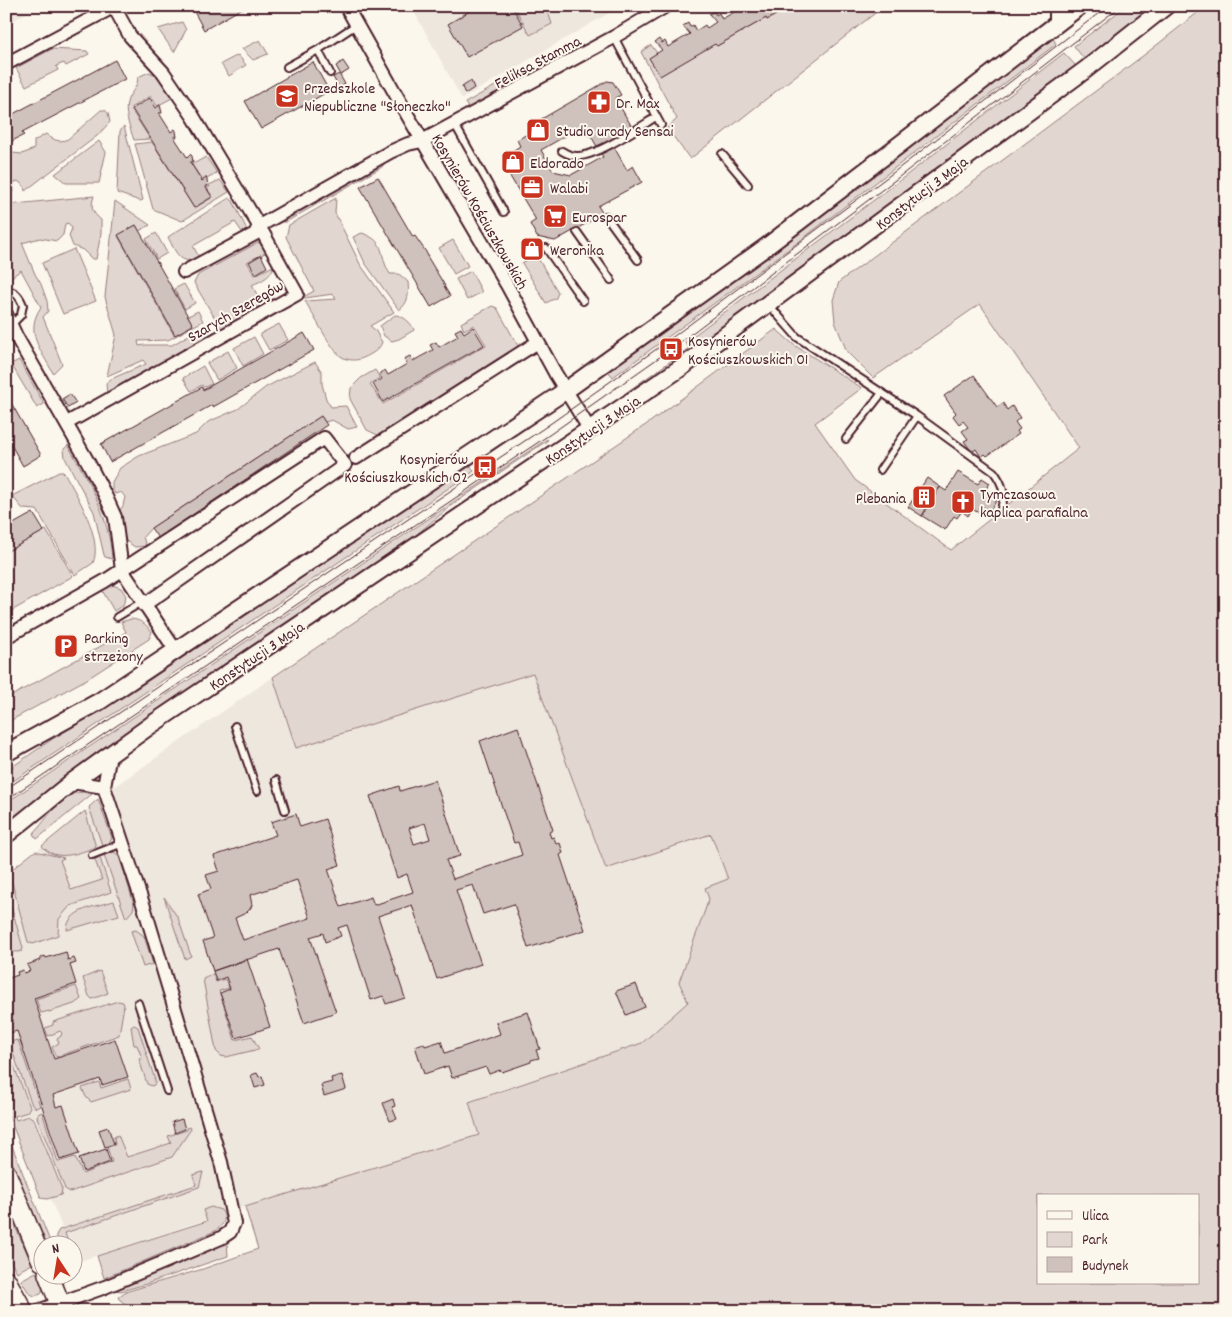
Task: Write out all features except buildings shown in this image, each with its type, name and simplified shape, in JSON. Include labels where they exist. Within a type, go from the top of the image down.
[{"type":"main road","points":[[6,1173],[32,1237]]},
{"type":"main road","points":[[6,1280],[24,1311]]},
{"type":"main road","points":[[52,1284],[61,1307]]},
{"type":"street","name":"Kosynierów Kościuszkowskich","points":[[346,6],[422,141],[507,285],[565,391],[590,430]]},
{"type":"street","name":"Feliksa Stamma","points":[[422,141],[614,38],[666,6]]},
{"type":"street","points":[[1056,6],[1056,24]]},
{"type":"street","points":[[6,753],[100,701],[565,391],[766,247],[1080,6]]},
{"type":"street","name":"Konstytucji 3 Maja","points":[[6,835],[110,754],[590,430],[769,305],[1085,70],[1166,6]]},
{"type":"street","points":[[6,64],[115,7],[130,36],[163,72],[193,116],[260,226]]},
{"type":"street","points":[[184,272],[255,234],[260,226],[390,152],[408,144],[422,141]]},
{"type":"street","name":"Szarych Szeregów","points":[[67,424],[297,294],[260,226]]},
{"type":"street","points":[[9,320],[98,478],[115,517],[122,570],[176,651]]},
{"type":"street","points":[[356,458],[538,342]]},
{"type":"street","points":[[6,637],[122,570],[324,438],[345,465],[143,603]]},
{"type":"street","points":[[38,1311],[61,1307],[221,1238],[230,1232],[234,1223],[220,1162],[146,914],[104,787],[110,754]]},
{"type":"street","points":[[72,782],[104,787]]},
{"type":"lane","points":[[287,68],[356,25]]},
{"type":"lane","points":[[614,38],[661,125]]},
{"type":"lane","points":[[318,50],[330,73]]},
{"type":"lane","points":[[562,151],[569,155],[577,156],[594,152],[656,117]]},
{"type":"lane","points":[[454,123],[504,212]]},
{"type":"lane","points":[[722,154],[748,185]]},
{"type":"lane","points":[[606,216],[638,260]]},
{"type":"lane","points":[[577,232],[611,280]]},
{"type":"lane","points":[[546,248],[583,301]]},
{"type":"lane","points":[[6,291],[12,291],[16,294],[23,305],[22,315],[9,320]]},
{"type":"lane","points":[[769,305],[797,337],[917,416],[994,472],[1004,489],[1001,509]]},
{"type":"lane","points":[[846,439],[882,393]]},
{"type":"lane","points":[[880,470],[917,416]]},
{"type":"lane","points":[[118,617],[143,603]]},
{"type":"lane","points":[[235,726],[257,791]]},
{"type":"lane","points":[[276,780],[285,810]]},
{"type":"lane","points":[[92,855],[122,843]]},
{"type":"lane","points":[[138,1003],[167,1091]]},
{"type":"shaded area","points":[[6,6],[38,6],[6,25]]},
{"type":"shaded area","points":[[411,6],[621,6],[462,99]]},
{"type":"shaded area","points":[[533,673],[606,868],[711,833],[728,879],[709,899],[679,982],[688,1002],[642,1043],[469,1102],[479,1135],[245,1207],[82,1260],[82,1234],[65,1234],[6,1089],[6,876],[121,782],[273,677],[296,748]]},
{"type":"green space","points":[[514,6],[546,6],[552,24],[530,35]]},
{"type":"green space","points":[[791,6],[884,6],[690,159],[667,128],[677,119],[641,52],[651,45],[657,53],[650,58],[715,44],[717,46]]},
{"type":"green space","points":[[1126,6],[1152,6],[1084,59],[1074,46]]},
{"type":"green space","points":[[1206,6],[1226,6],[1226,1311],[134,1311],[118,1297],[125,1292],[203,1269],[258,1249],[245,1207],[479,1135],[469,1102],[642,1043],[688,1002],[679,982],[709,899],[705,888],[728,879],[711,834],[606,869],[533,673],[296,748],[273,677],[650,422],[776,329],[794,345],[862,388],[815,423],[855,480],[951,550],[1079,448],[980,304],[873,378],[847,352],[835,322],[833,300],[839,282],[1148,52]]},
{"type":"green space","points":[[182,22],[186,30],[174,52],[158,29]]},
{"type":"green space","points":[[1052,36],[1056,44],[801,240],[613,377],[608,371],[689,313]]},
{"type":"green space","points":[[260,40],[268,54],[253,60],[242,49]]},
{"type":"green space","points":[[52,49],[87,51],[89,54],[66,66],[64,63],[56,66],[58,70],[26,86],[16,68]]},
{"type":"green space","points":[[1064,53],[1076,66],[719,331],[626,395],[624,394],[689,348],[685,342],[890,188]]},
{"type":"green space","points":[[238,55],[246,65],[229,76],[221,64]]},
{"type":"green space","points":[[149,72],[160,79],[172,98],[157,106],[151,96],[130,108],[150,139],[134,140],[126,109],[128,99],[137,84],[138,77]]},
{"type":"green space","points":[[504,81],[506,84],[504,89],[469,109],[465,103]]},
{"type":"green space","points":[[101,110],[105,110],[108,113],[110,122],[97,136],[25,191],[24,186],[18,181],[13,183],[14,192],[6,187],[6,157],[12,153],[22,154],[34,149],[34,141],[46,134],[56,140],[68,139]]},
{"type":"green space","points":[[124,126],[143,200],[140,201],[117,193],[120,131]]},
{"type":"green space","points":[[99,141],[106,152],[99,183],[66,183],[55,174]]},
{"type":"green space","points":[[152,142],[194,208],[213,197],[206,187],[210,187],[209,185],[220,180],[229,192],[182,221],[153,209],[135,144]]},
{"type":"green space","points":[[206,157],[217,173],[202,180],[191,163],[193,164]]},
{"type":"green space","points":[[385,162],[382,167],[286,222],[282,222]]},
{"type":"green space","points":[[94,196],[93,210],[101,220],[101,233],[96,259],[92,259],[83,250],[73,246],[69,236],[72,228],[68,223],[65,224],[63,235],[57,241],[40,238],[22,243],[47,301],[48,311],[43,317],[62,364],[53,373],[39,349],[34,333],[36,316],[41,307],[21,270],[9,279],[6,274],[6,205]]},
{"type":"green space","points":[[229,198],[233,201],[248,232],[242,232],[235,222],[193,246],[199,257],[188,260],[179,256],[168,237]]},
{"type":"green space","points":[[336,198],[335,213],[360,264],[394,312],[370,326],[375,330],[382,342],[373,353],[356,360],[342,357],[317,323],[305,301],[336,299],[333,294],[303,297],[314,291],[286,237],[289,225]]},
{"type":"green space","points":[[115,201],[150,225],[139,231],[136,225],[118,236],[174,335],[193,325],[188,316],[198,311],[203,321],[168,340],[138,341],[139,346],[172,345],[209,323],[215,335],[107,396],[106,383],[146,364],[143,360],[107,376],[116,335],[105,297]]},
{"type":"green space","points":[[156,233],[167,253],[157,259],[146,239]]},
{"type":"green space","points":[[362,233],[376,241],[379,245],[390,274],[399,274],[408,282],[408,298],[399,310],[365,263],[353,237]]},
{"type":"green space","points":[[453,240],[468,266],[454,274],[439,248]]},
{"type":"green space","points":[[261,241],[267,252],[247,262],[255,275],[273,266],[269,275],[252,285],[264,308],[222,330],[194,283],[198,275]]},
{"type":"green space","points":[[74,249],[96,301],[63,314],[42,263]]},
{"type":"green space","points":[[536,255],[558,292],[556,298],[546,303],[522,263]]},
{"type":"green space","points":[[471,271],[482,292],[467,300],[456,279]]},
{"type":"green space","points":[[184,284],[195,303],[185,309],[174,289]]},
{"type":"green space","points":[[492,306],[497,308],[518,346],[517,350],[380,436],[367,430],[350,399],[351,388],[361,378],[375,370],[380,378],[370,384],[383,404],[486,345],[474,325],[464,330],[461,323]]},
{"type":"green space","points":[[395,315],[401,316],[414,330],[392,341],[384,336],[380,326]]},
{"type":"green space","points":[[279,324],[288,340],[269,350],[260,334]]},
{"type":"green space","points":[[254,337],[263,354],[243,366],[234,348]]},
{"type":"green space","points":[[228,351],[237,368],[217,380],[207,363]]},
{"type":"green space","points":[[19,360],[44,404],[37,408],[11,364]]},
{"type":"green space","points":[[315,362],[322,372],[322,384],[326,399],[331,407],[346,406],[357,427],[348,429],[332,420],[325,422],[321,416],[151,528],[143,537],[146,546],[135,547],[126,541],[118,513],[123,506],[125,497],[121,492],[115,494],[112,488],[112,482],[120,468],[139,456],[196,434],[208,422],[238,409],[266,387]]},
{"type":"green space","points":[[203,366],[212,384],[204,387],[202,385],[191,391],[183,378]]},
{"type":"green space","points":[[547,439],[452,505],[405,544],[96,753],[6,824],[6,803]]},
{"type":"green space","points":[[68,445],[97,499],[107,528],[112,559],[104,555],[94,512],[65,458],[64,449]]},
{"type":"green space","points":[[470,465],[474,471],[6,786],[6,771],[54,738],[127,695]]},
{"type":"green space","points":[[59,472],[65,474],[76,493],[87,517],[95,542],[93,563],[75,575],[37,510],[23,509],[12,496]]},
{"type":"green space","points":[[46,530],[73,576],[6,614],[6,552]]},
{"type":"green space","points":[[112,585],[121,588],[126,596],[123,605],[114,611],[102,590]]},
{"type":"green space","points":[[131,619],[140,621],[148,627],[152,632],[149,639],[87,679],[6,723],[6,699],[126,632],[121,622]]},
{"type":"green space","points":[[83,792],[92,794],[37,839],[33,834],[55,808],[67,797]]},
{"type":"green space","points":[[98,799],[112,838],[109,843],[102,845],[89,807]]},
{"type":"green space","points":[[85,811],[96,847],[75,854],[61,855],[54,854],[42,846]]},
{"type":"green space","points":[[35,851],[64,858],[60,860],[71,890],[102,880],[95,860],[100,858],[111,892],[70,906],[59,919],[58,935],[33,944],[28,942],[11,879],[11,870]]},
{"type":"green space","points":[[114,852],[119,856],[134,904],[133,910],[126,918],[104,855]]},
{"type":"green space","points":[[6,888],[23,948],[20,952],[14,952],[6,948]]},
{"type":"green space","points":[[164,897],[178,918],[191,956],[185,959]]},
{"type":"green space","points":[[114,901],[119,915],[67,930],[68,923],[78,913]]},
{"type":"green space","points":[[136,930],[144,936],[153,964],[143,967],[131,931]]},
{"type":"green space","points":[[100,971],[108,993],[92,999],[89,996],[83,978]]},
{"type":"green space","points":[[213,974],[216,982],[225,979],[229,988],[219,991],[235,1040],[252,1036],[259,1049],[226,1057],[221,1056],[216,1051],[203,979]]},
{"type":"green space","points":[[76,986],[81,999],[74,1004],[41,1013],[36,999]]},
{"type":"green space","points":[[118,1001],[123,1002],[124,1005],[119,1035],[56,1057],[52,1047],[59,1043],[57,1039],[62,1033],[60,1031],[48,1036],[45,1028],[53,1025],[53,1022]]},
{"type":"green space","points":[[134,1025],[138,1027],[155,1080],[155,1084],[152,1086],[147,1084],[139,1059],[142,1058],[137,1045],[134,1045],[131,1027]]},
{"type":"green space","points":[[18,1040],[40,1106],[36,1108],[32,1105],[9,1042]]},
{"type":"green space","points":[[6,1046],[30,1107],[27,1112],[15,1116],[16,1120],[29,1116],[34,1119],[62,1189],[61,1195],[47,1199],[41,1198],[6,1109]]},
{"type":"green space","points":[[128,1079],[131,1089],[91,1102],[86,1097],[82,1088],[99,1082],[101,1088]]},
{"type":"green space","points":[[42,1112],[58,1162],[75,1157],[83,1174],[112,1162],[107,1147],[115,1145],[114,1137],[118,1135],[127,1157],[171,1143],[168,1136],[187,1130],[190,1127],[191,1129],[172,1157],[70,1192],[65,1189],[37,1117]]},
{"type":"green space","points":[[6,1131],[47,1234],[40,1234],[6,1147]]},
{"type":"green space","points":[[203,1172],[199,1187],[65,1234],[57,1234],[59,1230],[196,1185],[193,1175]]},
{"type":"green space","points":[[6,1206],[32,1264],[17,1272],[6,1254]]},
{"type":"green space","points":[[211,1207],[221,1210],[224,1216],[222,1224],[215,1231],[104,1278],[97,1256],[207,1221],[203,1210]]},
{"type":"green space","points":[[227,1241],[228,1256],[146,1284],[121,1291],[116,1290]]},
{"type":"green space","points":[[32,1274],[32,1284],[41,1284],[41,1294],[34,1296],[29,1293],[21,1280]]},
{"type":"tram line","points":[[6,789],[547,426],[658,348],[894,172],[1108,6]]},
{"type":"tram line","points":[[6,800],[552,433],[671,349],[1121,6]]},
{"type":"place","name":"Przedszkole Niepubliczne \"Słoneczko\"","points":[[287,96]]},
{"type":"place","name":"Dr. Max","points":[[599,102]]},
{"type":"place","name":"Studio urody Sensai","points":[[538,130]]},
{"type":"place","name":"Eldorado","points":[[513,162]]},
{"type":"place","name":"Walabi","points":[[532,187]]},
{"type":"place","name":"Eurospar","points":[[555,216]]},
{"type":"place","name":"Weronika","points":[[532,249]]},
{"type":"place","name":"Kosynierów Kościuszkowskich 01","points":[[671,349]]},
{"type":"place","name":"Kosynierów Kościuszkowskich 02","points":[[485,467]]},
{"type":"place","name":"Plebania","points":[[924,497]]},
{"type":"place","name":"Tymczasowa kaplica parafialna","points":[[963,502]]},
{"type":"place","name":"Parking strzeżony","points":[[66,646]]}]
